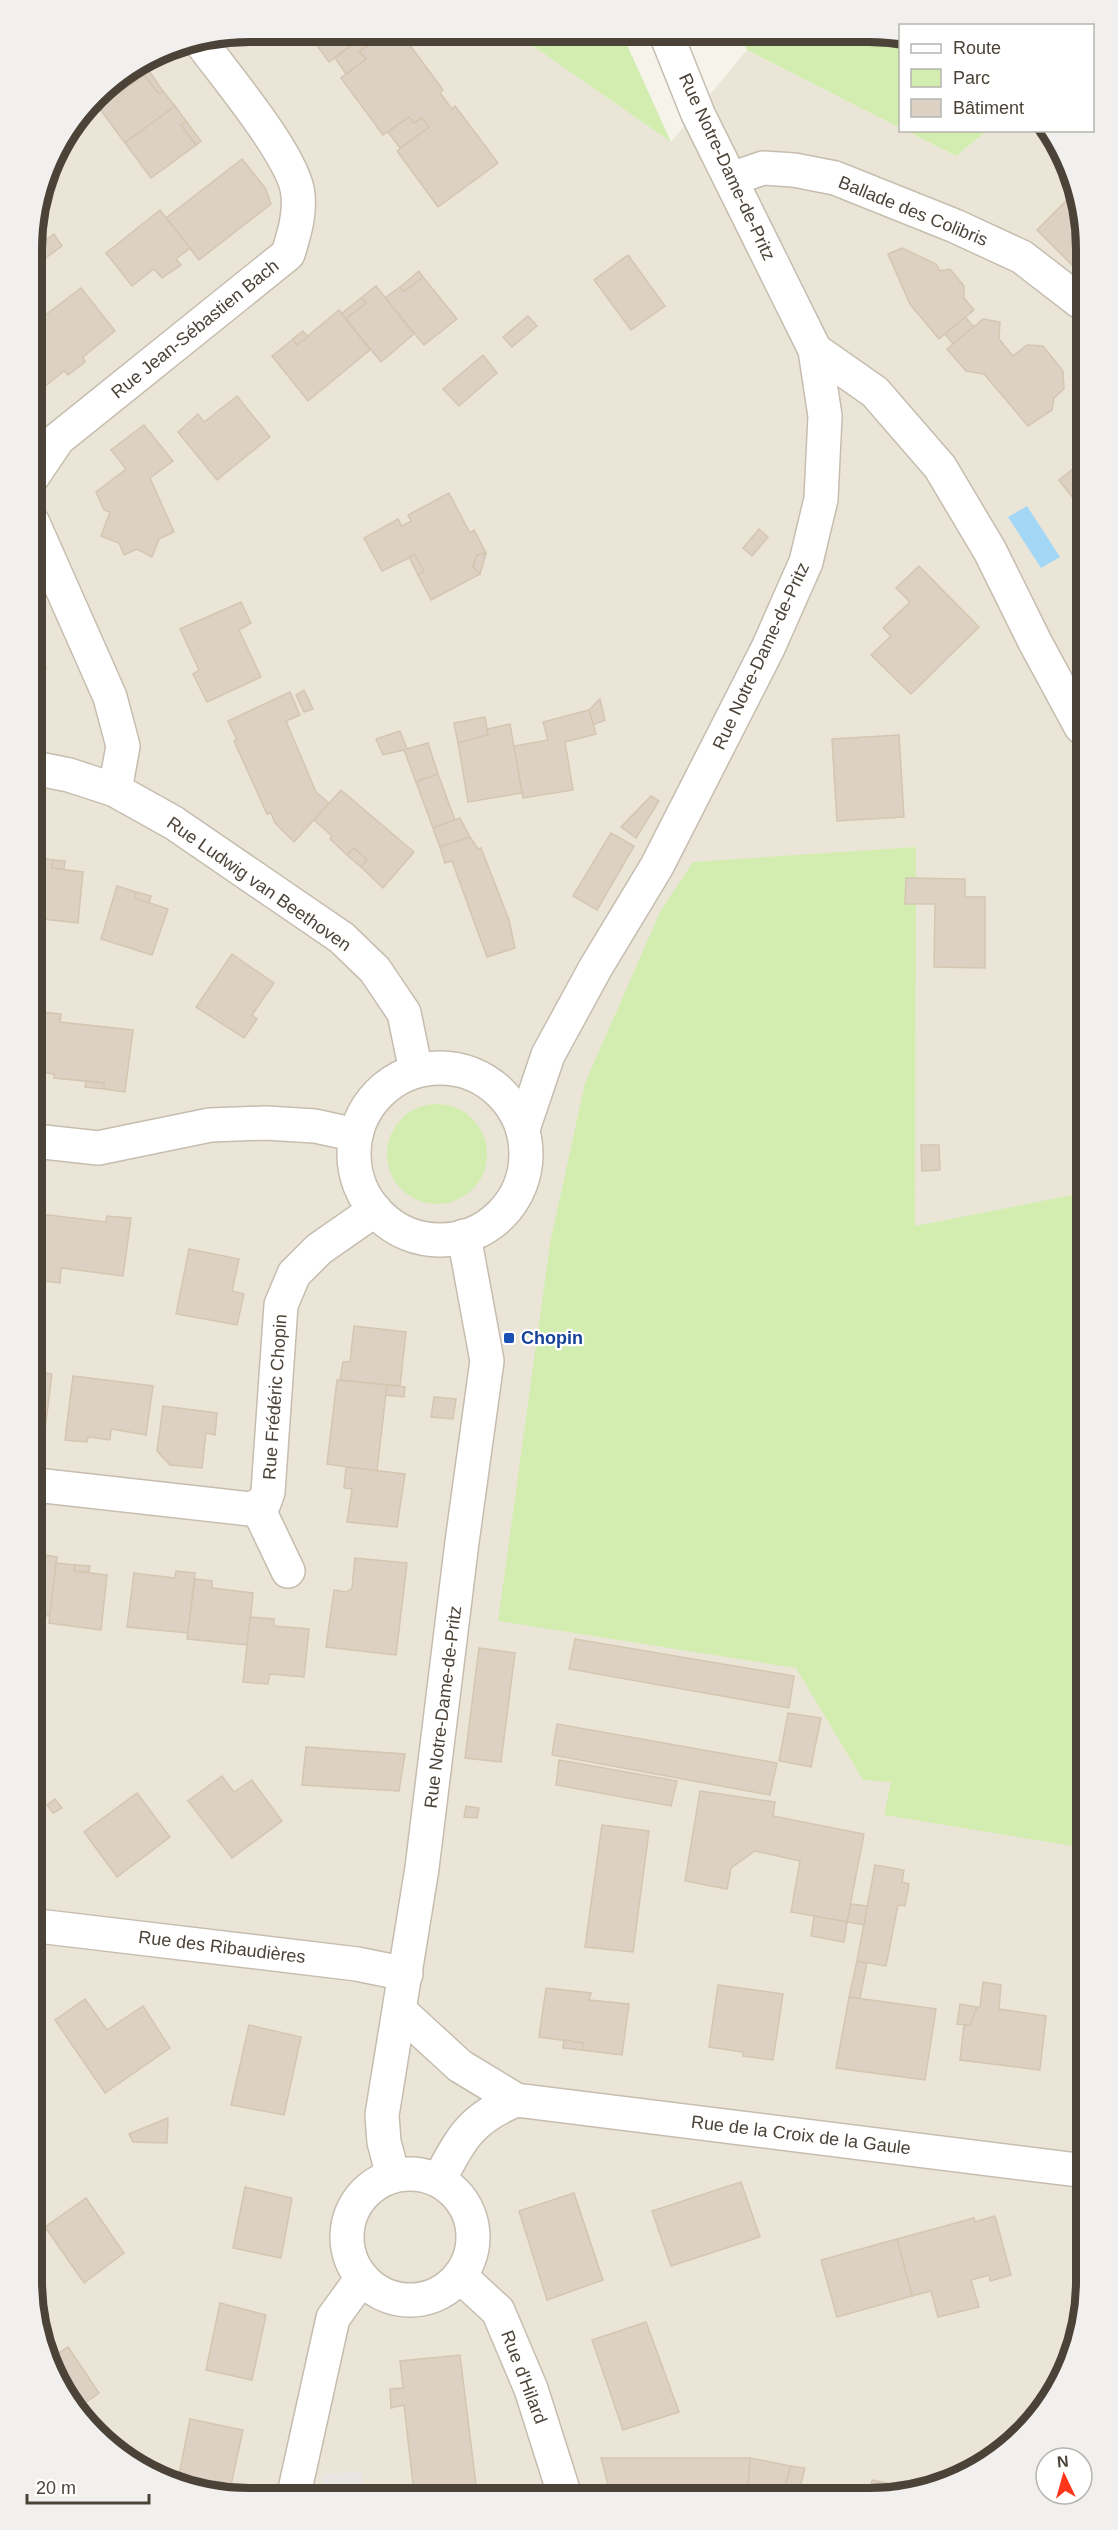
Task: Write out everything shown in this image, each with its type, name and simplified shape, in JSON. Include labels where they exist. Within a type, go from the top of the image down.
[{"type":"street","name":"Rue Notre-Dame-de-Pritz","points":[[523,1129],[548,1055],[596,967],[663,856],[762,659],[807,562],[821,500],[825,416],[815,350],[698,114],[669,42]]},
{"type":"street","name":"Rue Jean-Sébastien Bach","points":[[42,463],[58,439],[288,254],[298,219],[298,193],[286,160],[204,47]]},
{"type":"street","name":"Ballade des Colibris","points":[[731,179],[764,168],[794,170],[835,178],[955,226],[1022,257],[1076,299]]},
{"type":"street","points":[[815,350],[875,392],[939,467],[990,551],[1076,718]]},
{"type":"street","points":[[42,543],[111,696],[123,746],[115,790]]},
{"type":"street","name":"Rue Ludwig van Beethoven","points":[[42,770],[69,775],[115,790],[174,823],[342,938],[375,970],[404,1013],[416,1071]]},
{"type":"street","points":[[491,1084],[548,1055]]},
{"type":"street","name":"Rue Notre-Dame-de-Pritz","points":[[442,1068],[468,1072],[491,1084],[511,1104],[523,1129],[526,1156],[521,1183],[508,1206],[489,1225],[464,1236],[440,1240],[416,1236],[393,1226],[375,1210],[361,1187],[354,1161],[356,1135],[364,1113],[377,1094],[395,1080],[416,1071],[442,1068]]},
{"type":"street","points":[[42,1142],[98,1148],[210,1125],[266,1123],[315,1126],[356,1135]]},
{"type":"street","name":"Rue Frédéric Chopin","points":[[257,1506],[264,1503],[268,1492],[281,1305],[294,1274],[319,1249],[375,1210]]},
{"type":"street","name":"Rue Notre-Dame-de-Pritz","points":[[393,2176],[384,2142],[382,2115],[406,1974],[436,1768],[462,1542],[487,1361],[464,1236]]},
{"type":"street","points":[[42,1486],[250,1509],[257,1506],[288,1571]]},
{"type":"street","name":"Rue des Ribaudières","points":[[42,1926],[357,1965],[406,1974]]},
{"type":"street","name":"Rue de la Croix de la Gaule","points":[[400,2011],[460,2066],[516,2100],[1076,2170]]},
{"type":"street","points":[[439,2180],[462,2137],[492,2110],[516,2100]]},
{"type":"street","points":[[424,2175],[439,2180],[454,2191],[465,2206],[472,2223],[473,2241],[469,2259],[460,2276],[446,2288],[430,2296],[411,2300],[393,2298],[376,2290],[362,2278],[351,2259],[347,2239],[350,2218],[359,2199],[374,2185],[393,2176],[424,2175]]},
{"type":"street","name":"Rue d'Hilard","points":[[460,2276],[498,2311],[531,2389],[562,2488]]},
{"type":"street","points":[[295,2488],[333,2318],[362,2278]]},
{"type":"shaded area","points":[[235,42],[527,42],[671,142],[747,50],[899,127],[899,132],[908,132],[956,156],[986,132],[1040,132],[1055,157],[1069,195],[1076,249],[1076,2295],[1069,2335],[1048,2385],[1033,2407],[995,2445],[961,2467],[923,2481],[896,2486],[869,2488],[249,2488],[208,2484],[182,2477],[157,2467],[123,2445],[85,2407],[70,2385],[49,2335],[42,2281],[42,235],[49,195],[63,157],[70,145],[85,123],[112,93],[145,70],[170,58],[195,49]]},
{"type":"shaded area","points":[[361,2471],[363,2488],[324,2488],[322,2475]]},
{"type":"green space","points":[[527,42],[626,42],[671,142]]},
{"type":"green space","points":[[743,42],[883,42],[899,44],[899,127],[747,50]]},
{"type":"green space","points":[[908,132],[986,132],[956,156]]},
{"type":"green space","points":[[916,847],[915,1226],[1076,1194],[1076,1847],[884,1815],[891,1782],[863,1780],[796,1668],[498,1621],[550,1243],[585,1083],[660,912],[693,862]]},
{"type":"green space","points":[[437,1104],[456,1108],[473,1118],[483,1135],[487,1154],[483,1173],[473,1190],[456,1200],[437,1204],[418,1200],[401,1190],[391,1173],[387,1154],[391,1135],[401,1118],[418,1108]]},
{"type":"water","points":[[1027,506],[1060,557],[1041,568],[1008,517]]},
{"type":"building","points":[[314,42],[356,42],[329,62]]},
{"type":"building","points":[[356,42],[364,42],[367,46],[359,51],[366,59],[346,74],[335,58]]},
{"type":"building","points":[[364,42],[408,42],[443,90],[440,93],[452,109],[455,106],[498,163],[438,207],[397,151],[429,127],[422,118],[414,123],[409,117],[383,135],[341,78],[366,59],[359,51],[367,46]]},
{"type":"building","points":[[149,71],[163,91],[159,94],[144,75]]},
{"type":"building","points":[[140,73],[142,76],[99,108],[112,93]]},
{"type":"building","points":[[144,75],[159,94],[163,91],[175,106],[125,143],[99,108]]},
{"type":"building","points":[[175,106],[186,121],[181,125],[196,145],[151,178],[125,143]]},
{"type":"building","points":[[409,117],[414,123],[422,118],[429,127],[400,148],[388,132]]},
{"type":"building","points":[[186,121],[201,141],[196,145],[181,125]]},
{"type":"building","points":[[242,159],[266,189],[271,204],[199,260],[166,218]]},
{"type":"building","points":[[1069,198],[1074,222],[1076,269],[1037,230]]},
{"type":"building","points":[[160,210],[190,248],[176,259],[181,265],[162,278],[154,269],[132,286],[106,253]]},
{"type":"building","points":[[54,234],[62,246],[42,261],[42,243]]},
{"type":"building","points":[[902,248],[936,264],[940,271],[950,269],[964,286],[964,298],[974,310],[939,339],[910,304],[888,254]]},
{"type":"building","points":[[628,255],[665,306],[631,330],[594,280]]},
{"type":"building","points":[[419,271],[423,277],[404,292],[400,287]]},
{"type":"building","points":[[423,277],[457,319],[424,345],[385,298],[400,287],[404,292]]},
{"type":"building","points":[[376,286],[414,334],[381,362],[346,319],[366,303],[361,298]]},
{"type":"building","points":[[81,288],[115,331],[83,357],[85,362],[68,375],[64,371],[42,389],[42,317]]},
{"type":"building","points":[[361,298],[366,303],[346,319],[341,314]]},
{"type":"building","points":[[339,310],[370,350],[308,401],[272,356],[293,339],[297,345]]},
{"type":"building","points":[[528,316],[537,326],[512,347],[503,337]]},
{"type":"building","points":[[965,317],[974,327],[953,344],[945,334]]},
{"type":"building","points":[[983,319],[1000,322],[999,339],[1013,356],[1027,345],[1043,346],[1063,371],[1064,389],[1054,398],[1052,410],[1028,426],[984,374],[966,371],[947,349]]},
{"type":"building","points":[[303,331],[308,337],[297,345],[293,339]]},
{"type":"building","points":[[483,355],[497,373],[459,406],[443,389]]},
{"type":"building","points":[[237,396],[270,437],[217,480],[178,432],[198,414],[204,422]]},
{"type":"building","points":[[144,425],[173,461],[150,478],[174,532],[159,539],[152,557],[137,549],[124,555],[119,543],[101,536],[110,512],[104,510],[96,492],[126,469],[111,450]]},
{"type":"building","points":[[1076,466],[1076,502],[1059,480]]},
{"type":"building","points":[[449,493],[470,533],[474,530],[486,553],[477,555],[473,567],[480,574],[431,600],[418,575],[424,571],[415,555],[382,571],[364,538],[398,519],[402,526],[411,521],[408,515]]},
{"type":"building","points":[[759,529],[768,537],[752,556],[743,548]]},
{"type":"building","points":[[482,553],[483,555],[486,553],[480,574],[473,567],[477,555]]},
{"type":"building","points":[[415,555],[424,571],[418,575],[409,557]]},
{"type":"building","points":[[919,566],[979,627],[911,694],[871,655],[891,636],[883,628],[910,602],[896,588]]},
{"type":"building","points":[[241,602],[251,623],[239,630],[261,677],[207,702],[193,674],[199,670],[180,629]]},
{"type":"building","points":[[42,666],[46,667],[42,679]]},
{"type":"building","points":[[304,690],[313,709],[304,712],[296,695]]},
{"type":"building","points":[[290,692],[300,715],[286,721],[316,792],[329,803],[294,842],[275,823],[271,813],[267,814],[234,741],[237,740],[228,721]]},
{"type":"building","points":[[600,699],[605,720],[593,725],[589,710]]},
{"type":"building","points":[[589,710],[596,734],[565,742],[573,790],[523,798],[514,746],[548,740],[543,722]]},
{"type":"building","points":[[485,717],[488,735],[458,743],[454,723]]},
{"type":"building","points":[[510,724],[522,793],[468,802],[458,743],[488,735],[487,729]]},
{"type":"building","points":[[400,731],[407,749],[428,743],[438,774],[416,782],[404,750],[383,755],[376,739]]},
{"type":"building","points":[[899,735],[904,817],[837,821],[832,739]]},
{"type":"building","points":[[438,774],[455,820],[433,828],[416,782]]},
{"type":"building","points":[[341,790],[414,852],[383,888],[361,867],[367,860],[354,848],[347,855],[330,839],[332,836],[314,820]]},
{"type":"building","points":[[651,796],[659,801],[636,838],[621,827]]},
{"type":"building","points":[[460,818],[470,837],[440,847],[433,828]]},
{"type":"building","points":[[611,833],[634,846],[597,910],[573,896]]},
{"type":"building","points":[[470,837],[478,849],[481,848],[509,920],[515,948],[487,957],[452,861],[445,863],[440,847]]},
{"type":"building","points":[[354,848],[367,860],[361,867],[347,855]]},
{"type":"building","points":[[42,858],[53,860],[52,868],[83,872],[78,923],[42,919]]},
{"type":"building","points":[[53,860],[65,861],[64,869],[52,868]]},
{"type":"building","points":[[906,878],[965,879],[965,897],[985,897],[985,968],[934,967],[935,904],[905,904]]},
{"type":"building","points":[[117,886],[136,892],[135,898],[168,909],[152,955],[101,939]]},
{"type":"building","points":[[136,892],[151,896],[149,903],[135,898]]},
{"type":"building","points":[[232,954],[274,983],[252,1015],[257,1019],[244,1038],[196,1007]]},
{"type":"building","points":[[42,1012],[61,1014],[60,1022],[133,1030],[125,1092],[104,1089],[104,1083],[54,1078],[54,1074],[42,1072]]},
{"type":"building","points":[[86,1081],[104,1083],[104,1089],[85,1087]]},
{"type":"building","points":[[921,1145],[939,1145],[940,1170],[922,1171]]},
{"type":"building","points":[[42,1214],[106,1222],[107,1216],[131,1218],[123,1276],[61,1268],[60,1283],[42,1281]]},
{"type":"building","points":[[189,1249],[239,1259],[232,1291],[244,1294],[237,1325],[176,1314]]},
{"type":"building","points":[[354,1326],[406,1332],[400,1386],[340,1380],[343,1362],[350,1362]]},
{"type":"building","points":[[42,1373],[52,1374],[44,1437],[42,1437]]},
{"type":"building","points":[[73,1376],[153,1386],[146,1435],[111,1429],[110,1440],[88,1437],[87,1442],[65,1440]]},
{"type":"building","points":[[337,1380],[387,1385],[377,1471],[327,1464]]},
{"type":"building","points":[[387,1385],[405,1387],[404,1397],[386,1395]]},
{"type":"building","points":[[434,1397],[456,1399],[453,1419],[431,1417]]},
{"type":"building","points":[[163,1406],[217,1413],[215,1435],[206,1433],[202,1468],[170,1465],[157,1451]]},
{"type":"building","points":[[346,1467],[405,1474],[397,1527],[347,1522],[352,1489],[344,1488]]},
{"type":"building","points":[[42,1555],[57,1557],[50,1616],[42,1615]]},
{"type":"building","points":[[355,1558],[407,1563],[396,1655],[326,1647],[334,1590],[346,1592],[352,1588]]},
{"type":"building","points":[[56,1563],[75,1565],[74,1571],[107,1575],[101,1630],[49,1623]]},
{"type":"building","points":[[75,1565],[90,1566],[89,1572],[74,1571]]},
{"type":"building","points":[[176,1571],[195,1573],[188,1633],[127,1627],[134,1573],[175,1578]]},
{"type":"building","points":[[195,1579],[212,1581],[212,1588],[253,1593],[248,1645],[187,1639]]},
{"type":"building","points":[[250,1617],[274,1619],[274,1626],[309,1629],[304,1677],[270,1674],[268,1684],[243,1682]]},
{"type":"building","points":[[575,1639],[794,1676],[789,1708],[569,1669]]},
{"type":"building","points":[[479,1648],[515,1653],[501,1762],[465,1758]]},
{"type":"building","points":[[788,1713],[821,1718],[811,1767],[779,1761]]},
{"type":"building","points":[[557,1724],[777,1763],[770,1795],[552,1755]]},
{"type":"building","points":[[306,1747],[405,1754],[399,1791],[302,1785]]},
{"type":"building","points":[[559,1760],[677,1781],[671,1806],[556,1785]]},
{"type":"building","points":[[222,1776],[234,1792],[252,1780],[282,1821],[232,1858],[188,1801]]},
{"type":"building","points":[[700,1791],[775,1802],[773,1816],[864,1834],[847,1922],[791,1912],[800,1861],[755,1851],[731,1868],[727,1889],[685,1881]]},
{"type":"building","points":[[137,1793],[170,1837],[117,1877],[84,1832]]},
{"type":"building","points":[[55,1799],[62,1808],[53,1813],[47,1805]]},
{"type":"building","points":[[466,1806],[479,1808],[477,1818],[464,1817]]},
{"type":"building","points":[[602,1825],[649,1831],[633,1952],[585,1947]]},
{"type":"building","points":[[875,1865],[904,1870],[902,1882],[909,1884],[905,1906],[898,1905],[886,1966],[857,1961]]},
{"type":"building","points":[[851,1904],[867,1906],[864,1925],[847,1922]]},
{"type":"building","points":[[814,1916],[847,1922],[844,1942],[811,1936]]},
{"type":"building","points":[[857,1961],[867,1963],[860,1998],[849,1997]]},
{"type":"building","points":[[983,1982],[1001,1985],[999,2009],[1046,2016],[1040,2070],[960,2060],[964,2025],[970,2025],[973,2011],[980,2007]]},
{"type":"building","points":[[718,1985],[783,1994],[773,2060],[743,2056],[743,2052],[709,2047]]},
{"type":"building","points":[[546,1988],[591,1993],[589,2000],[629,2004],[622,2055],[582,2050],[583,2043],[539,2037]]},
{"type":"building","points":[[849,1997],[936,2009],[925,2080],[836,2068]]},
{"type":"building","points":[[85,1999],[107,2030],[143,2006],[170,2048],[105,2093],[55,2020]]},
{"type":"building","points":[[960,2004],[977,2007],[970,2025],[957,2024]]},
{"type":"building","points":[[249,2025],[301,2037],[284,2115],[231,2105]]},
{"type":"building","points":[[564,2040],[583,2043],[582,2050],[563,2048]]},
{"type":"building","points":[[168,2118],[167,2143],[133,2142],[129,2134]]},
{"type":"building","points":[[741,2182],[760,2237],[671,2266],[652,2211]]},
{"type":"building","points":[[245,2187],[292,2198],[281,2258],[233,2248]]},
{"type":"building","points":[[574,2193],[603,2280],[547,2300],[519,2211]]},
{"type":"building","points":[[86,2198],[124,2253],[84,2283],[45,2227]]},
{"type":"building","points":[[995,2216],[1011,2275],[990,2281],[989,2275],[971,2280],[979,2307],[938,2317],[931,2291],[912,2296],[897,2239],[974,2218],[975,2222]]},
{"type":"building","points":[[897,2239],[912,2296],[837,2317],[821,2260]]},
{"type":"building","points":[[220,2303],[266,2315],[252,2380],[206,2370]]},
{"type":"building","points":[[646,2322],[679,2412],[623,2430],[592,2340]]},
{"type":"building","points":[[68,2347],[99,2393],[83,2404],[70,2385],[56,2355]]},
{"type":"building","points":[[460,2355],[476,2488],[413,2488],[404,2405],[391,2408],[390,2389],[403,2388],[400,2361]]},
{"type":"building","points":[[190,2419],[243,2430],[231,2487],[208,2484],[179,2476]]},
{"type":"building","points":[[601,2458],[750,2458],[748,2488],[609,2488]]},
{"type":"building","points":[[750,2458],[791,2466],[784,2488],[748,2488]]},
{"type":"building","points":[[791,2466],[805,2468],[800,2488],[785,2488]]},
{"type":"building","points":[[872,2480],[892,2484],[892,2486],[871,2488]]},
{"type":"place","name":"Chopin","points":[[509,1338]]}]
